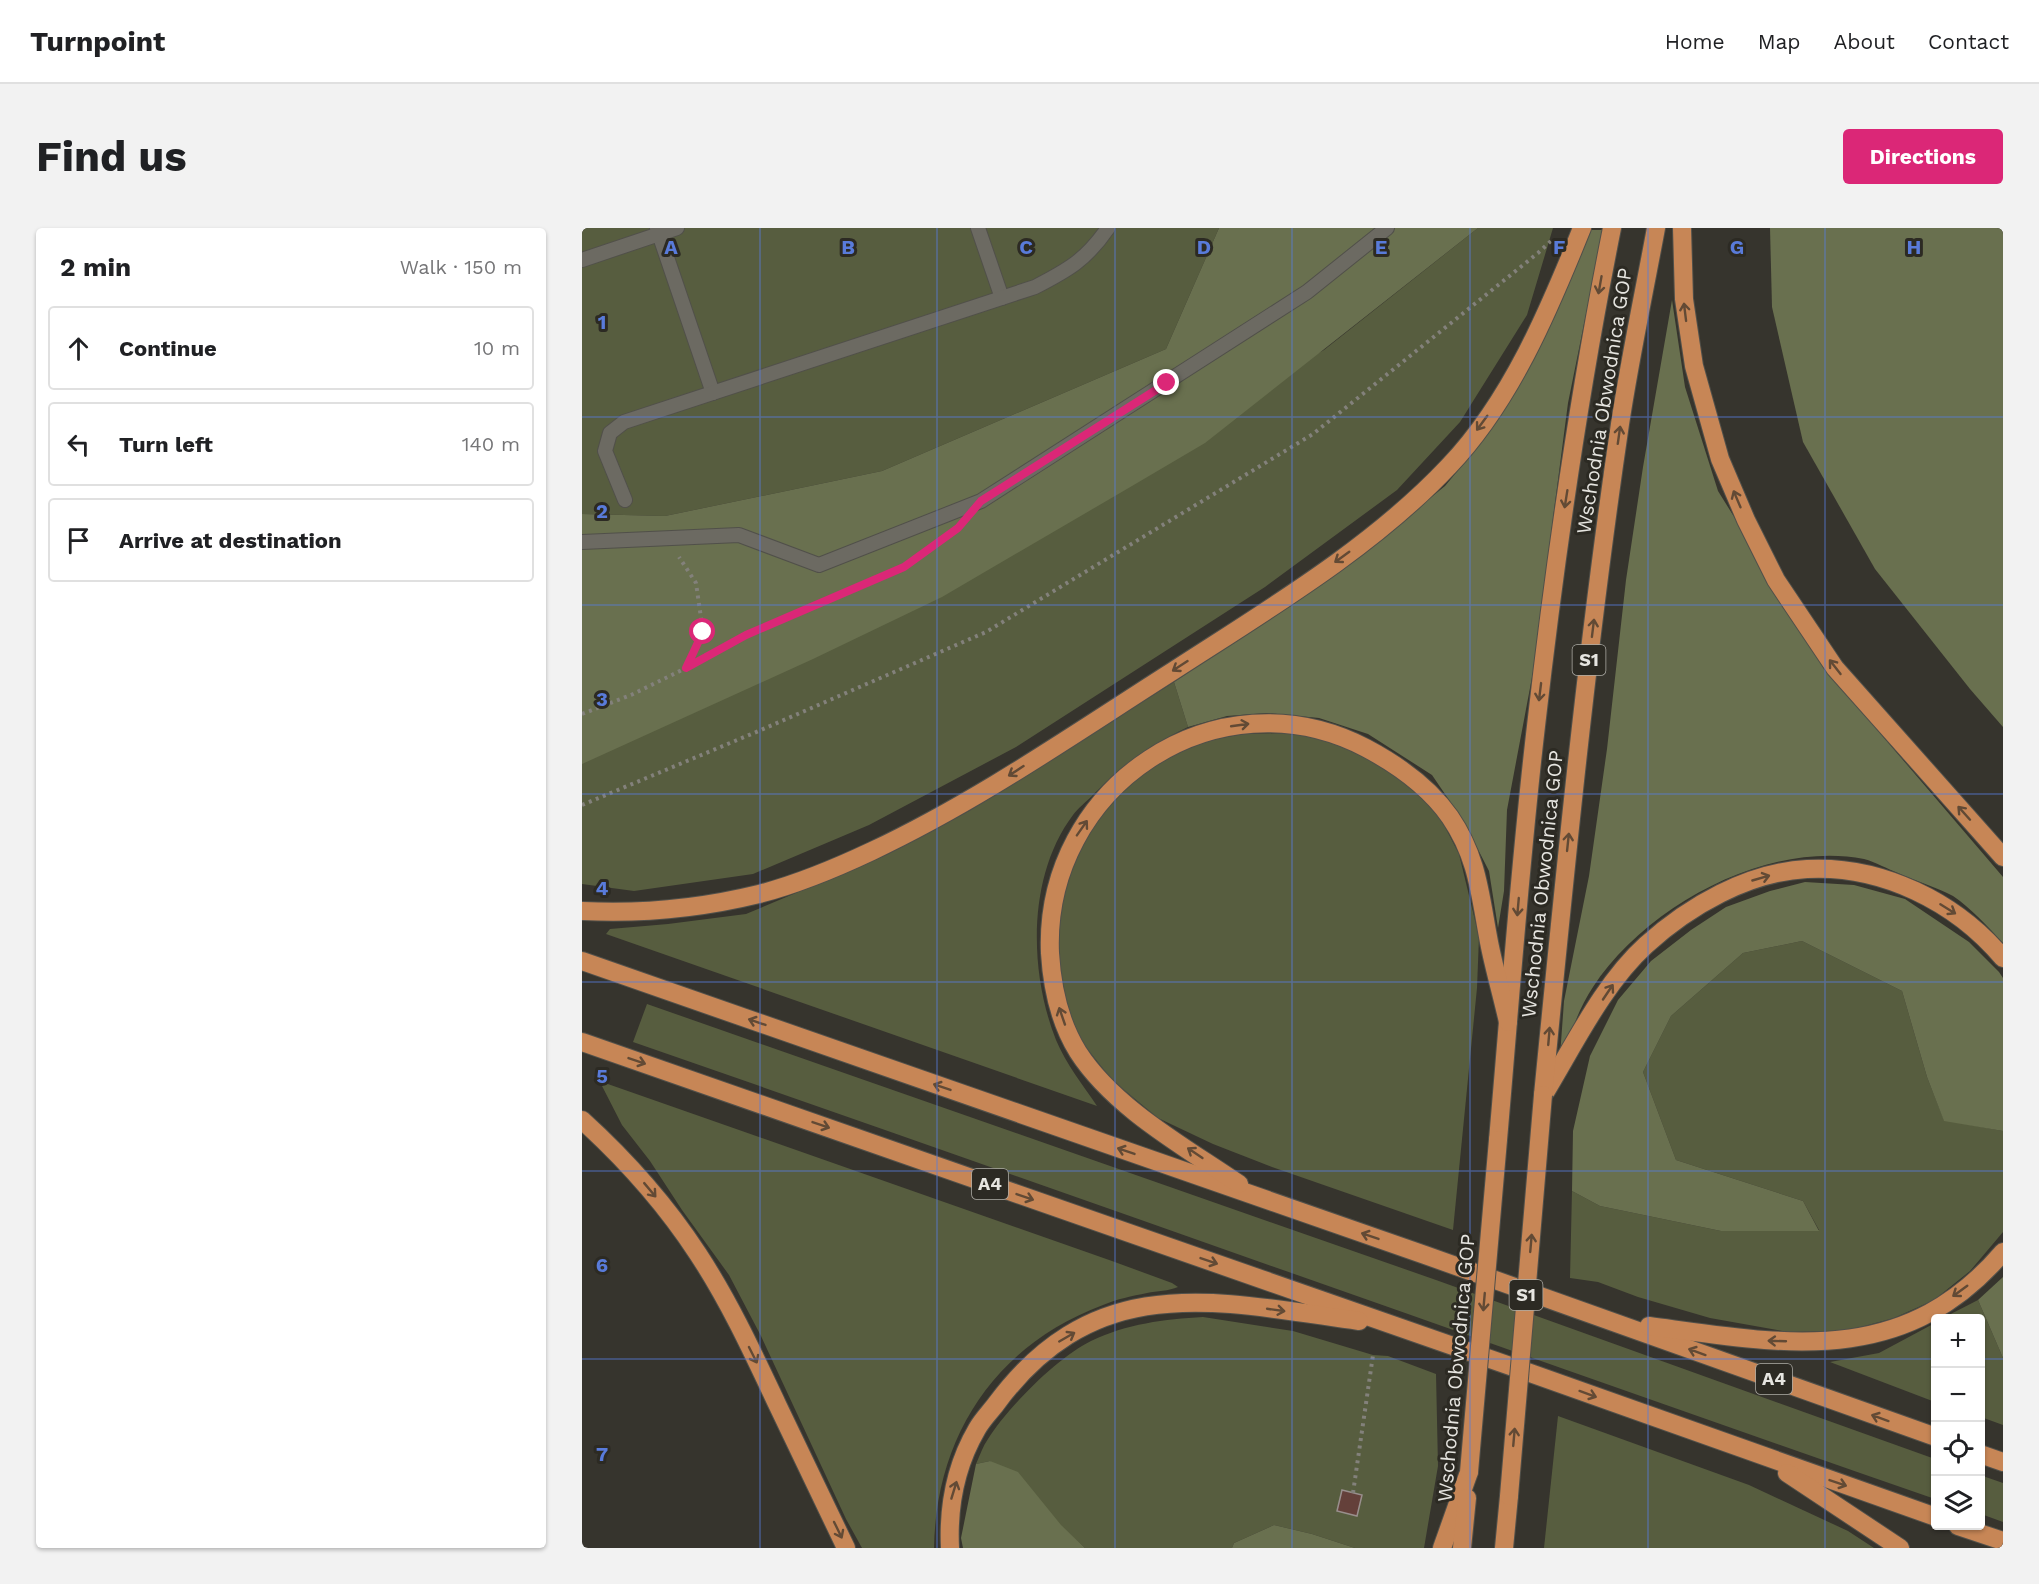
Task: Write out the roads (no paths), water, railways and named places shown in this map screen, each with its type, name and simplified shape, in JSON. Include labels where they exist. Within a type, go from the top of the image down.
[{"type":"highway","points":[[582,911],[627,912],[711,904],[760,894],[804,880],[850,861],[944,815],[1285,598],[1377,530],[1450,465],[1499,399],[1531,344],[1582,228]]},
{"type":"highway","name":"Wschodnia Obwodnica GOP","points":[[1462,1548],[1532,758],[1550,608],[1579,412],[1612,228]]},
{"type":"highway","name":"Wschodnia Obwodnica GOP","points":[[1504,1548],[1544,1095],[1579,737],[1621,422],[1656,228]]},
{"type":"highway","points":[[1682,228],[1684,299],[1694,366],[1720,459],[1751,530],[1776,579],[1835,668],[2003,857]]},
{"type":"highway","points":[[1260,1198],[1146,1120],[1102,1082],[1078,1051],[1065,1026],[1056,998],[1051,973],[1050,940],[1053,907],[1067,860],[1077,836],[1092,815],[1128,776],[1151,757],[1177,742],[1200,733],[1237,725],[1277,723],[1328,731],[1381,756],[1406,773],[1430,793],[1449,816],[1472,859],[1480,884],[1489,944],[1508,1022]]},
{"type":"highway","points":[[1544,1095],[1608,990],[1645,945],[1694,908],[1719,894],[1779,873],[1807,869],[1838,870],[1869,875],[1905,886],[1960,916],[1982,934],[2003,958]]},
{"type":"highway","name":"A4","points":[[582,961],[1612,1321],[1931,1436]]},
{"type":"highway","name":"A4","points":[[582,1042],[1931,1516]]},
{"type":"highway","points":[[582,1120],[611,1146],[640,1178],[698,1255],[729,1307],[762,1371],[846,1548]]},
{"type":"highway","points":[[1612,1321],[1748,1340],[1810,1342],[1851,1340],[1896,1329],[1931,1312],[1965,1288],[1990,1267],[2003,1252]]},
{"type":"highway","points":[[950,1548],[951,1501],[962,1463],[977,1429],[1026,1368],[1058,1342],[1092,1322],[1131,1308],[1153,1304],[1229,1303],[1397,1327]]},
{"type":"highway","points":[[1763,1456],[1900,1548]]},
{"type":"highway","points":[[1985,1456],[2003,1462]]},
{"type":"highway","points":[[1442,1548],[1469,1472]]},
{"type":"highway","points":[[1970,1530],[2003,1541]]},
{"type":"lane","points":[[582,260],[658,231],[677,228]]},
{"type":"lane","points":[[978,228],[1002,298]]},
{"type":"lane","points":[[625,500],[605,450],[610,433],[624,422],[1035,287],[1071,268],[1099,241],[1108,228]]},
{"type":"lane","points":[[582,542],[739,536],[819,566],[981,501],[1307,292],[1387,228]]},
{"type":"lane","points":[[658,231],[713,393]]}]
